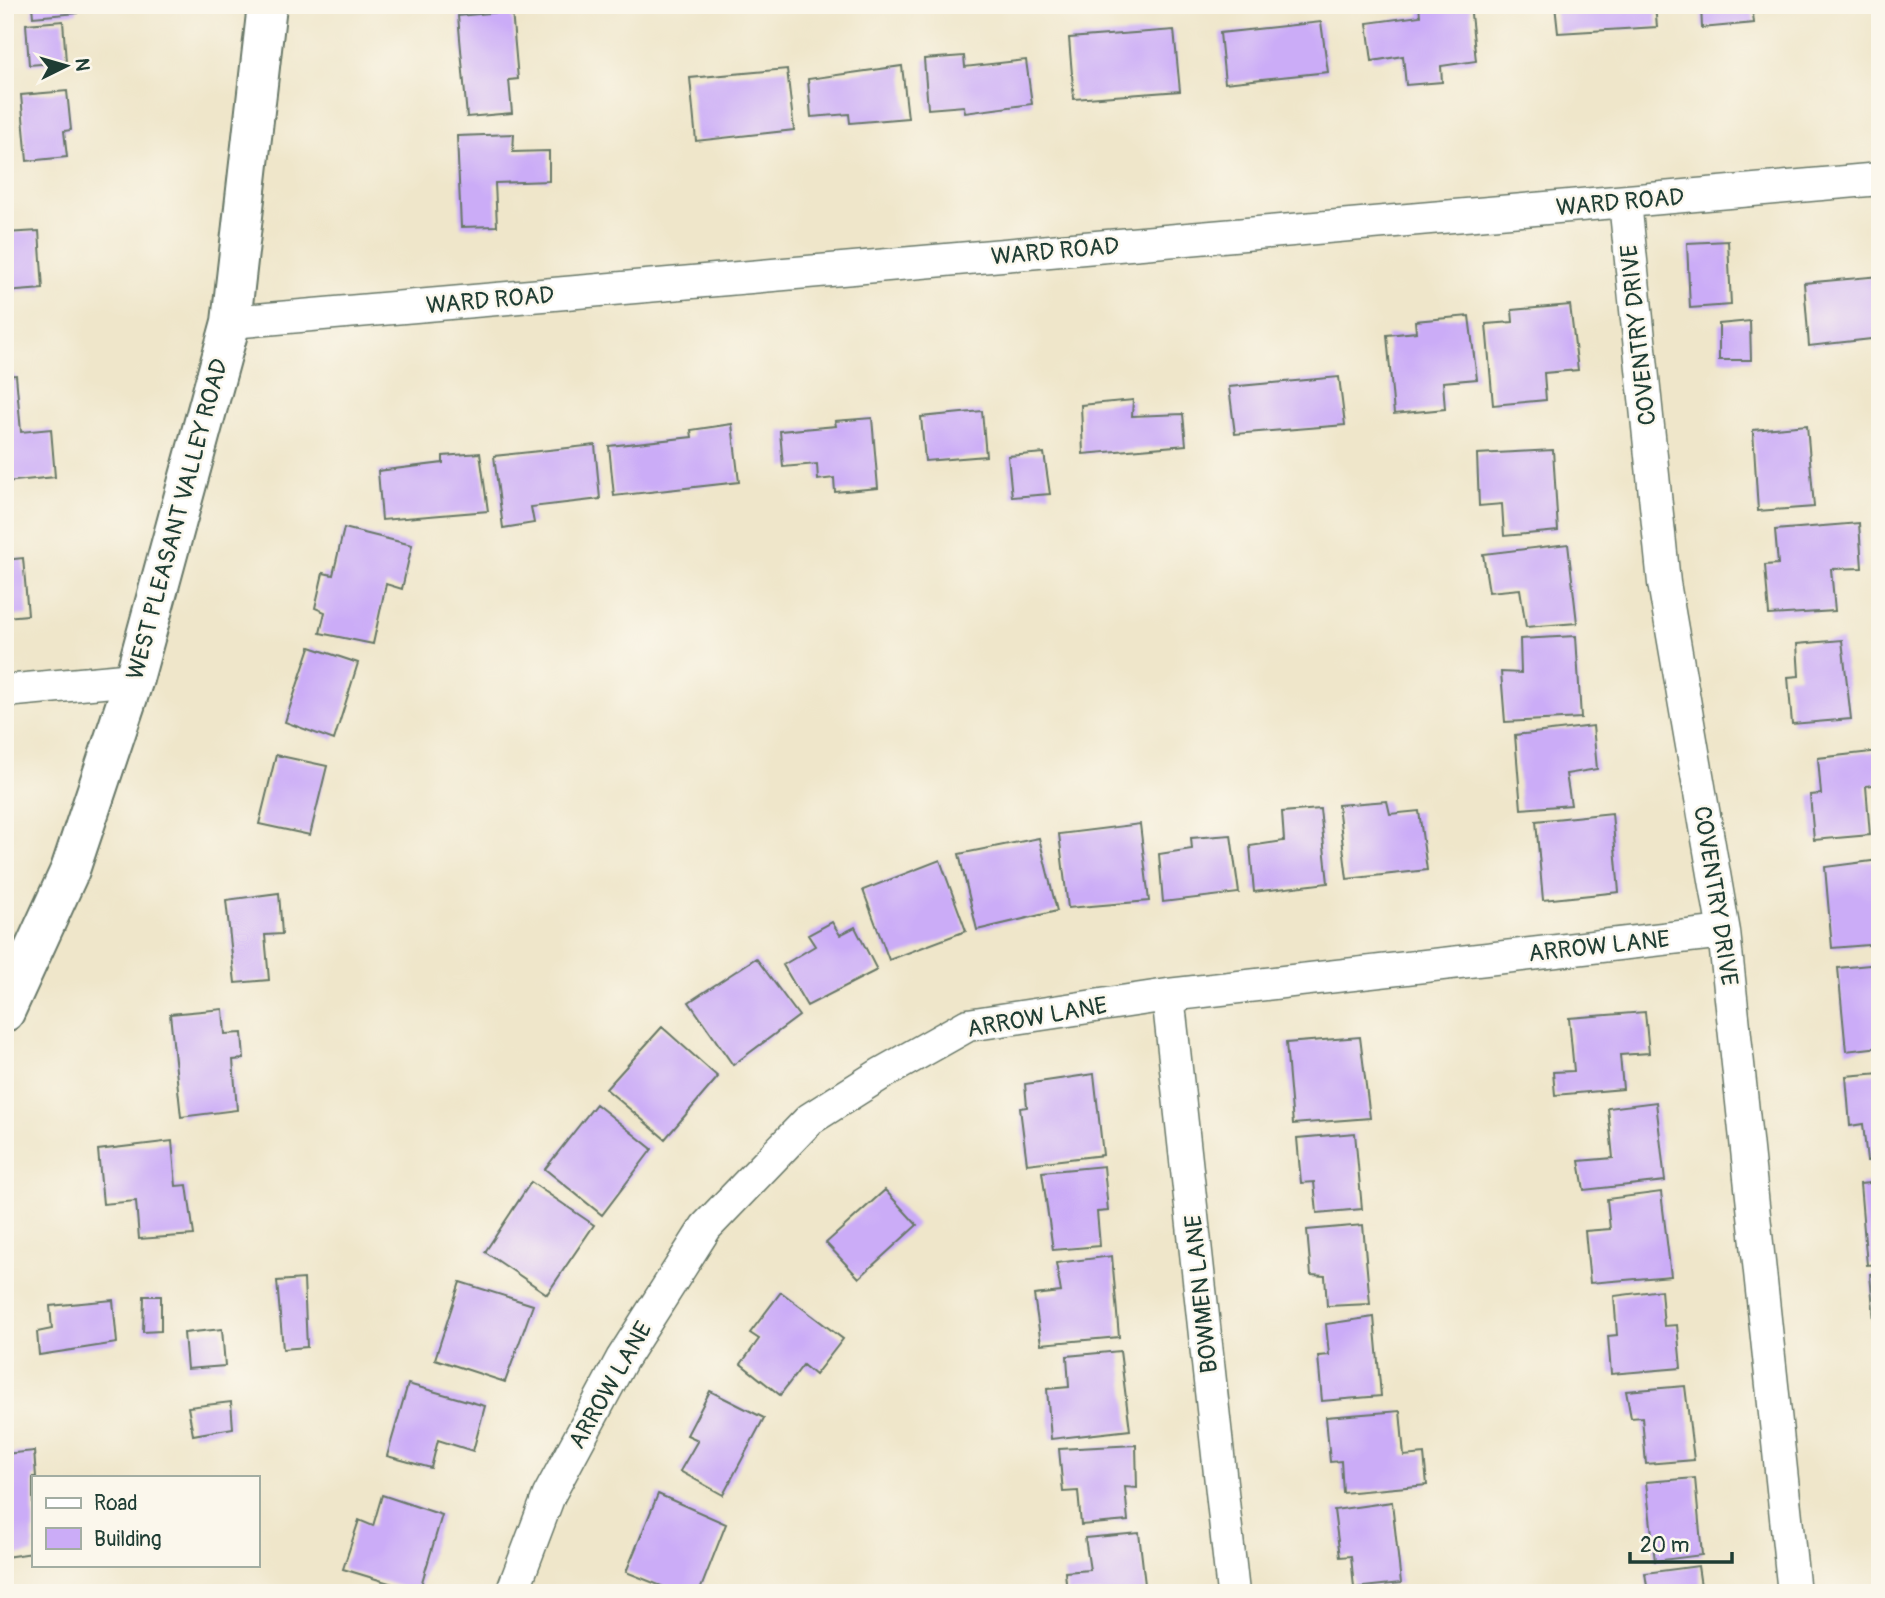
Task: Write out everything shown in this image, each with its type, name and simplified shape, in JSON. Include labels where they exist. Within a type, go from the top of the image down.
[{"type":"main road","name":"WEST PLEASANT VALLEY ROAD","points":[[5,1012],[70,870],[134,679],[231,322],[267,5]]},
{"type":"street","name":"WARD ROAD","points":[[231,322],[1880,179]]},
{"type":"street","name":"COVENTRY DRIVE","points":[[1625,202],[1664,583],[1724,933],[1794,1593]]},
{"type":"street","points":[[5,691],[134,679]]},
{"type":"street","name":"ARROW LANE","points":[[512,1593],[549,1495],[622,1359],[706,1227],[810,1119],[881,1074],[968,1025],[1168,995],[1724,933]]},
{"type":"street","name":"BOWMEN LANE","points":[[1168,995],[1233,1593]]},
{"type":"building","points":[[32,5],[76,5],[77,13],[33,17]]},
{"type":"building","points":[[1419,5],[1470,5],[1476,61],[1441,66],[1442,82],[1406,85],[1403,56],[1372,61],[1367,23],[1420,16]]},
{"type":"building","points":[[1555,5],[1655,5],[1657,27],[1558,33]]},
{"type":"building","points":[[1701,5],[1752,5],[1754,23],[1702,28]]},
{"type":"building","points":[[512,11],[518,79],[509,80],[512,113],[467,117],[458,16]]},
{"type":"building","points":[[63,21],[66,62],[29,65],[26,24]]},
{"type":"building","points":[[1321,22],[1328,72],[1225,83],[1220,33]]},
{"type":"building","points":[[1174,30],[1180,91],[1074,99],[1069,38]]},
{"type":"building","points":[[964,56],[965,67],[1026,60],[1032,104],[965,113],[964,106],[928,109],[924,59]]},
{"type":"building","points":[[902,66],[908,118],[850,123],[849,114],[811,117],[808,79]]},
{"type":"building","points":[[787,69],[794,130],[696,141],[690,78]]},
{"type":"building","points":[[67,91],[71,130],[64,131],[67,157],[27,161],[21,95]]},
{"type":"building","points":[[514,134],[513,152],[549,151],[549,181],[495,183],[497,226],[461,227],[457,136]]},
{"type":"building","points":[[39,231],[43,289],[5,292],[5,233]]},
{"type":"building","points":[[1728,241],[1731,305],[1690,308],[1687,243]]},
{"type":"building","points":[[1880,276],[1880,338],[1809,346],[1804,283]]},
{"type":"building","points":[[1570,305],[1578,370],[1544,373],[1546,400],[1493,405],[1486,324],[1513,322],[1512,310]]},
{"type":"building","points":[[1469,316],[1477,379],[1443,382],[1445,409],[1394,414],[1387,335],[1416,332],[1415,321]]},
{"type":"building","points":[[1750,321],[1751,360],[1719,360],[1719,324]]},
{"type":"building","points":[[16,375],[21,432],[51,429],[55,477],[5,482],[5,376]]},
{"type":"building","points":[[1339,377],[1345,425],[1235,434],[1229,387]]},
{"type":"building","points":[[1133,400],[1132,416],[1183,414],[1186,445],[1083,454],[1081,405]]},
{"type":"building","points":[[982,411],[986,456],[925,461],[921,417]]},
{"type":"building","points":[[872,418],[878,488],[835,492],[834,478],[818,480],[817,464],[783,467],[780,431],[836,426],[835,421]]},
{"type":"building","points":[[732,424],[739,482],[614,496],[609,446],[692,437],[691,430]]},
{"type":"building","points":[[1807,425],[1814,507],[1758,511],[1753,430]]},
{"type":"building","points":[[595,445],[600,499],[531,507],[534,523],[503,528],[494,456]]},
{"type":"building","points":[[1553,450],[1558,531],[1504,536],[1502,504],[1479,506],[1477,454]]},
{"type":"building","points":[[480,453],[488,511],[382,520],[378,471],[443,463],[443,456]]},
{"type":"building","points":[[1044,453],[1050,494],[1012,497],[1008,456]]},
{"type":"building","points":[[1859,523],[1862,568],[1831,569],[1835,611],[1769,615],[1765,565],[1778,564],[1775,530]]},
{"type":"building","points":[[344,528],[412,545],[402,589],[386,584],[373,644],[320,633],[325,612],[315,608],[323,573],[333,575]]},
{"type":"building","points":[[1568,544],[1577,623],[1526,627],[1520,589],[1489,592],[1483,554]]},
{"type":"building","points":[[23,558],[28,615],[5,617],[5,560]]},
{"type":"building","points":[[1576,636],[1581,718],[1505,722],[1501,672],[1521,673],[1520,639]]},
{"type":"building","points":[[1842,640],[1851,719],[1792,724],[1788,677],[1799,676],[1797,644]]},
{"type":"building","points":[[310,647],[358,663],[334,740],[285,722]]},
{"type":"building","points":[[1593,726],[1597,769],[1566,774],[1571,805],[1521,809],[1515,735]]},
{"type":"building","points":[[1880,751],[1880,784],[1866,786],[1870,835],[1814,840],[1810,795],[1821,794],[1818,758]]},
{"type":"building","points":[[276,755],[327,766],[310,835],[259,824]]},
{"type":"building","points":[[1387,801],[1390,814],[1419,811],[1427,870],[1347,879],[1338,805]]},
{"type":"building","points":[[1320,809],[1328,883],[1254,892],[1250,846],[1284,841],[1282,812]]},
{"type":"building","points":[[1612,813],[1619,892],[1543,900],[1536,821]]},
{"type":"building","points":[[1140,824],[1149,901],[1068,908],[1059,834]]},
{"type":"building","points":[[1231,835],[1239,893],[1163,902],[1159,854],[1192,849],[1191,838]]},
{"type":"building","points":[[1039,838],[1057,911],[977,930],[959,854]]},
{"type":"building","points":[[940,860],[966,931],[889,960],[863,890]]},
{"type":"building","points":[[1880,860],[1880,944],[1832,948],[1825,867]]},
{"type":"building","points":[[279,893],[282,934],[265,935],[269,980],[235,983],[226,900]]},
{"type":"building","points":[[832,922],[840,935],[855,927],[877,970],[807,1006],[783,965],[815,946],[808,935]]},
{"type":"building","points":[[756,958],[799,1016],[733,1065],[689,1002]]},
{"type":"building","points":[[1880,964],[1880,1047],[1846,1051],[1838,968]]},
{"type":"building","points":[[223,1009],[225,1034],[242,1033],[244,1059],[233,1060],[237,1110],[181,1117],[170,1014]]},
{"type":"building","points":[[1645,1012],[1649,1053],[1620,1055],[1623,1089],[1555,1095],[1553,1072],[1574,1071],[1569,1018]]},
{"type":"building","points":[[662,1027],[718,1077],[665,1139],[606,1089]]},
{"type":"building","points":[[1360,1037],[1370,1118],[1293,1124],[1286,1043]]},
{"type":"building","points":[[1880,1073],[1880,1159],[1867,1161],[1863,1124],[1850,1126],[1846,1076]]},
{"type":"building","points":[[1094,1074],[1103,1155],[1027,1164],[1020,1108],[1027,1107],[1025,1084]]},
{"type":"building","points":[[1656,1102],[1665,1181],[1584,1190],[1579,1161],[1613,1158],[1608,1108]]},
{"type":"building","points":[[596,1104],[652,1149],[602,1215],[545,1169]]},
{"type":"building","points":[[1355,1133],[1362,1209],[1317,1213],[1314,1182],[1301,1183],[1297,1138]]},
{"type":"building","points":[[172,1141],[176,1186],[187,1185],[194,1235],[139,1239],[136,1201],[103,1204],[98,1150]]},
{"type":"building","points":[[1104,1166],[1108,1211],[1097,1212],[1100,1246],[1053,1250],[1042,1172]]},
{"type":"building","points":[[531,1182],[594,1225],[547,1294],[485,1252]]},
{"type":"building","points":[[1880,1182],[1880,1264],[1867,1265],[1860,1184]]},
{"type":"building","points":[[885,1190],[917,1225],[859,1278],[826,1243]]},
{"type":"building","points":[[1661,1192],[1671,1276],[1590,1283],[1585,1231],[1610,1229],[1607,1199]]},
{"type":"building","points":[[1363,1225],[1370,1304],[1327,1306],[1325,1276],[1311,1275],[1307,1230]]},
{"type":"building","points":[[1112,1256],[1119,1337],[1041,1344],[1034,1295],[1061,1292],[1056,1263]]},
{"type":"building","points":[[1880,1273],[1880,1355],[1877,1355],[1870,1274]]},
{"type":"building","points":[[304,1279],[307,1347],[283,1349],[277,1281]]},
{"type":"building","points":[[460,1282],[533,1305],[505,1382],[435,1359]]},
{"type":"building","points":[[1661,1290],[1664,1326],[1677,1325],[1681,1368],[1611,1374],[1608,1336],[1617,1335],[1614,1296]]},
{"type":"building","points":[[781,1292],[843,1339],[815,1375],[803,1365],[780,1395],[741,1364],[759,1339],[750,1333]]},
{"type":"building","points":[[144,1296],[161,1296],[161,1331],[143,1332]]},
{"type":"building","points":[[113,1300],[117,1343],[39,1355],[37,1332],[52,1329],[50,1306]]},
{"type":"building","points":[[1374,1317],[1381,1396],[1322,1401],[1318,1356],[1329,1355],[1326,1324]]},
{"type":"building","points":[[222,1329],[225,1366],[187,1369],[184,1333]]},
{"type":"building","points":[[1120,1351],[1130,1430],[1051,1439],[1047,1389],[1069,1387],[1067,1356]]},
{"type":"building","points":[[1874,1369],[1880,1369],[1880,1418],[1878,1418]]},
{"type":"building","points":[[408,1384],[485,1406],[473,1451],[438,1440],[431,1468],[387,1456]]},
{"type":"building","points":[[1685,1386],[1694,1460],[1646,1464],[1642,1417],[1631,1418],[1626,1391]]},
{"type":"building","points":[[710,1391],[764,1418],[723,1495],[680,1471],[698,1440],[687,1435]]},
{"type":"building","points":[[231,1402],[233,1428],[193,1435],[188,1407]]},
{"type":"building","points":[[1400,1411],[1404,1456],[1424,1454],[1427,1485],[1343,1493],[1341,1461],[1330,1462],[1326,1417]]},
{"type":"building","points":[[1136,1445],[1137,1488],[1125,1487],[1128,1521],[1081,1525],[1078,1491],[1063,1492],[1059,1449]]},
{"type":"building","points":[[34,1451],[36,1476],[32,1476],[32,1553],[5,1557],[5,1454]]},
{"type":"building","points":[[1695,1478],[1702,1555],[1655,1561],[1646,1482]]},
{"type":"building","points":[[658,1494],[726,1524],[699,1593],[679,1593],[626,1572]]},
{"type":"building","points":[[382,1495],[442,1515],[419,1592],[343,1569],[359,1520],[373,1526]]},
{"type":"building","points":[[1392,1502],[1401,1583],[1354,1588],[1351,1556],[1340,1557],[1334,1510]]},
{"type":"building","points":[[1139,1533],[1146,1593],[1067,1593],[1065,1572],[1090,1570],[1085,1538]]},
{"type":"building","points":[[1698,1566],[1702,1593],[1648,1593],[1645,1573]]}]
